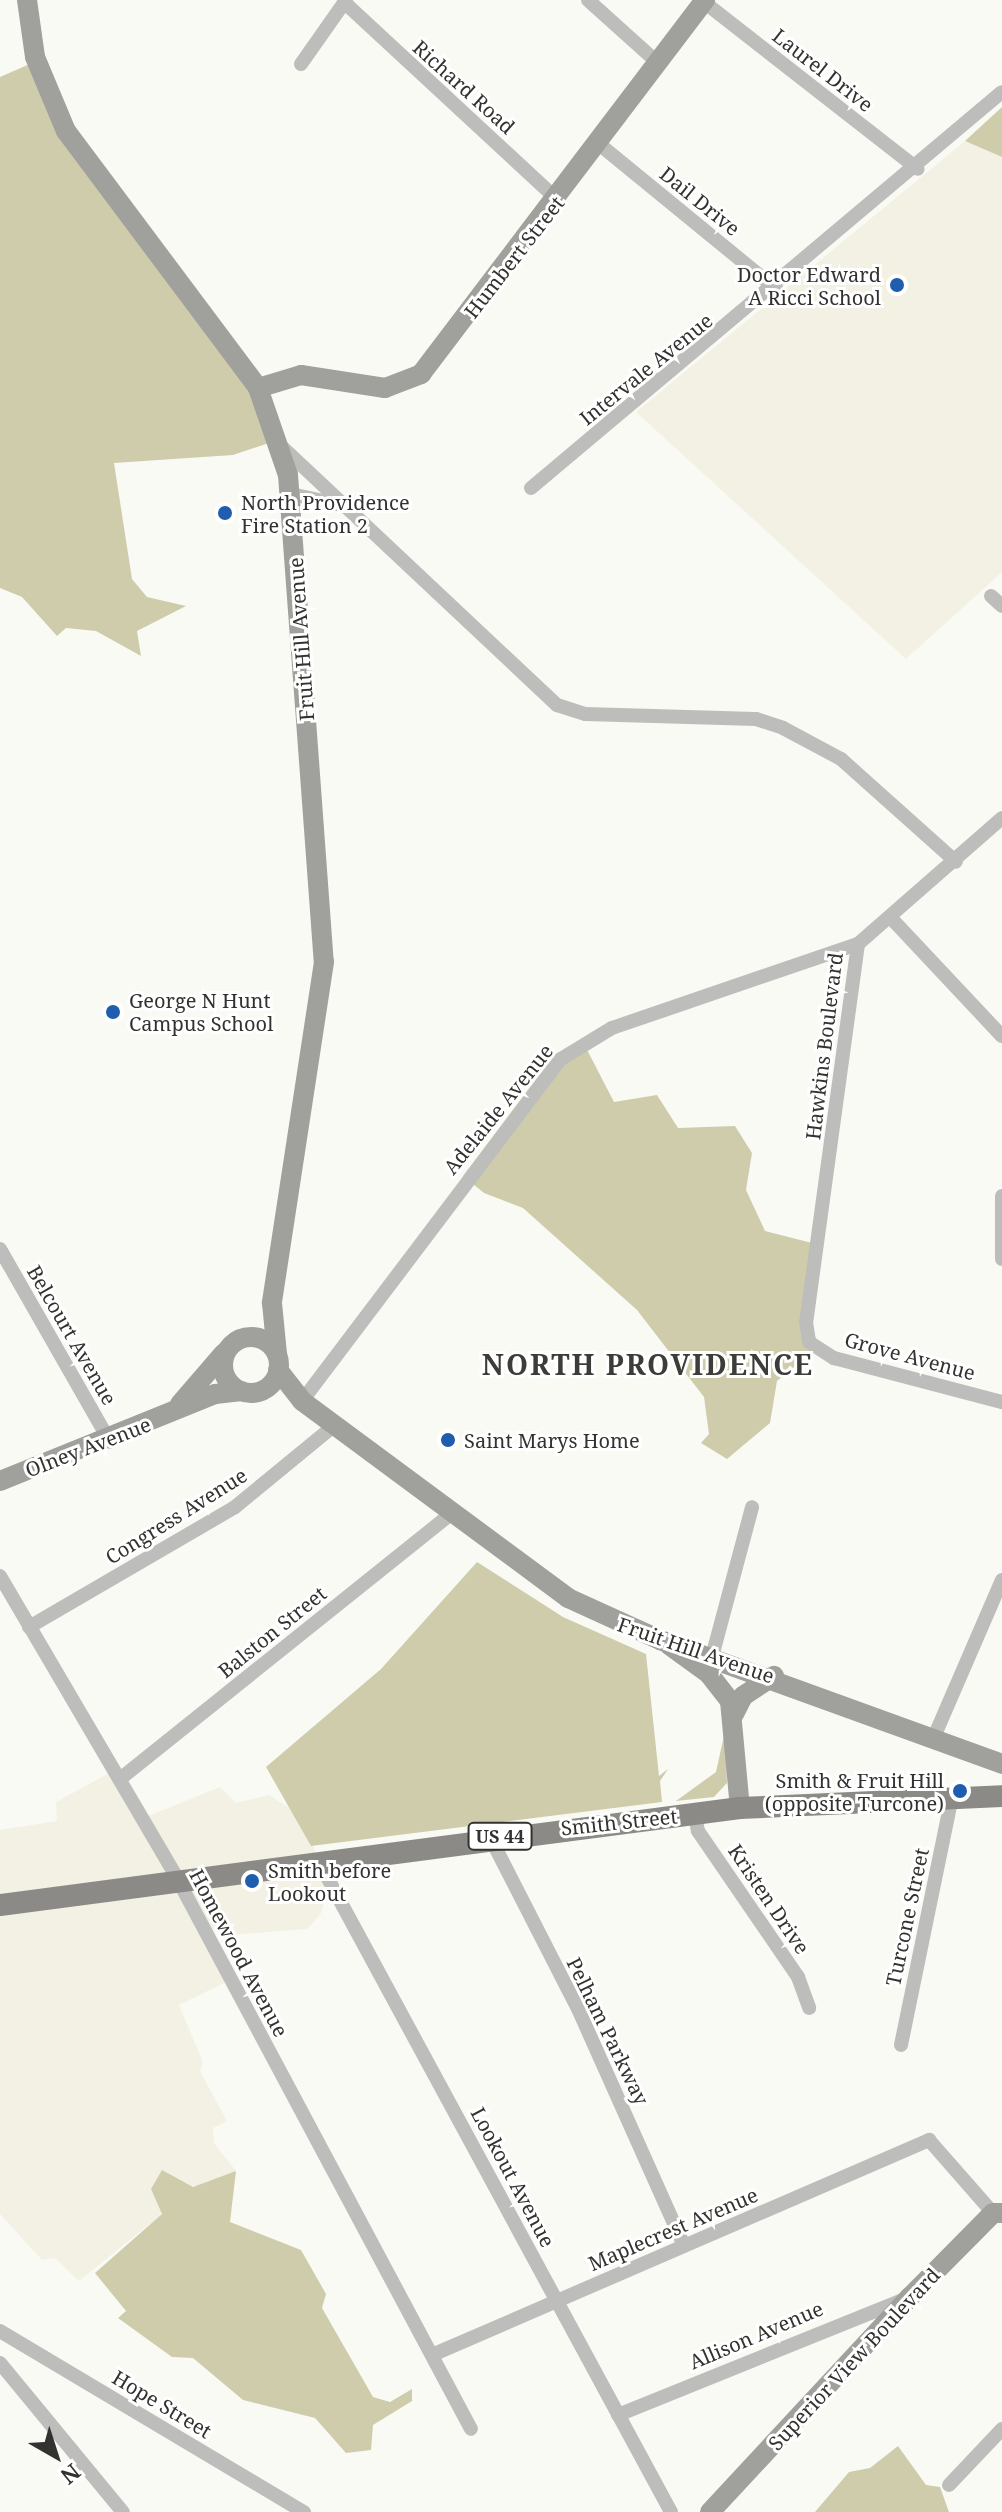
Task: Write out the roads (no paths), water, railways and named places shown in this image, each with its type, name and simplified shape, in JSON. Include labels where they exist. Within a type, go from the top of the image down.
[{"type":"main road","name":"Fruit Hill Avenue","points":[[27,0],[35,57],[66,131],[258,388],[280,445],[291,494],[324,962],[272,1303],[278,1362],[302,1401]]},
{"type":"main road","name":"Humbert Street","points":[[258,388],[301,375],[385,388],[421,374],[559,201],[705,1]]},
{"type":"main road","name":"Fruit Hill Avenue","points":[[245,1337],[272,1303]]},
{"type":"main road","points":[[245,1337],[260,1338],[278,1362],[265,1389],[242,1391],[226,1377],[227,1349],[245,1337]]},
{"type":"main road","name":"Olney Avenue","points":[[175,1410],[227,1349]]},
{"type":"main road","name":"Fruit Hill Avenue","points":[[265,1389],[302,1401],[450,1515],[568,1598],[660,1640],[713,1653],[1002,1764]]},
{"type":"main road","name":"Olney Avenue","points":[[0,1481],[110,1442],[175,1410],[242,1391]]},
{"type":"main road","points":[[660,1640],[709,1674],[734,1714],[740,1808]]},
{"type":"main road","points":[[734,1714],[743,1696],[774,1676]]},
{"type":"main road","name":"Smith Street","points":[[0,1905],[490,1837],[740,1808],[1002,1796]]},
{"type":"main road","name":"Superior View Boulevard","points":[[710,2512],[910,2297],[997,2213]]},
{"type":"street","points":[[588,0],[658,63]]},
{"type":"street","points":[[301,64],[345,1]]},
{"type":"street","name":"Richard Road","points":[[345,1],[559,201]]},
{"type":"street","name":"Laurel Drive","points":[[705,1],[918,169]]},
{"type":"street","name":"Intervale Avenue","points":[[531,488],[776,289],[918,169],[1002,92]]},
{"type":"street","name":"Dail Drive","points":[[599,144],[776,289]]},
{"type":"street","points":[[280,445],[557,705],[585,714],[756,719],[783,728],[841,759],[956,862]]},
{"type":"street","points":[[291,494],[346,506]]},
{"type":"street","name":"Hawkins Boulevard","points":[[809,1342],[806,1322],[858,944],[956,862],[1002,818]]},
{"type":"street","points":[[891,918],[1002,1036]]},
{"type":"street","name":"Adelaide Avenue","points":[[302,1401],[561,1059],[612,1028],[858,944]]},
{"type":"street","points":[[1002,1196],[1002,1259]]},
{"type":"street","name":"Belcourt Avenue","points":[[0,1249],[110,1442]]},
{"type":"street","name":"Grove Avenue","points":[[809,1342],[834,1358],[1002,1402]]},
{"type":"street","name":"Congress Avenue","points":[[29,1627],[225,1514],[335,1425]]},
{"type":"street","points":[[713,1653],[752,1507]]},
{"type":"street","name":"Balston Street","points":[[120,1779],[450,1515]]},
{"type":"street","name":"Homewood Avenue","points":[[0,1576],[178,1880],[471,2429]]},
{"type":"street","points":[[934,1737],[1002,1580]]},
{"type":"street","name":"Turcone Street","points":[[901,2045],[952,1796]]},
{"type":"street","name":"Kristen Drive","points":[[695,1813],[698,1831],[798,1977],[809,2008]]},
{"type":"street","name":"Pelham Parkway","points":[[490,1837],[579,2011],[684,2246]]},
{"type":"street","name":"Lookout Avenue","points":[[319,1862],[671,2512]]},
{"type":"street","name":"Maplecrest Avenue","points":[[432,2355],[929,2140],[997,2213]]},
{"type":"street","name":"Allison Avenue","points":[[618,2415],[910,2297]]},
{"type":"street","name":"Hope Street","points":[[0,2331],[304,2512]]},
{"type":"street","points":[[0,2363],[123,2512]]},
{"type":"street","points":[[949,2485],[1002,2429]]},
{"type":"place","name":"Doctor Edward A Ricci School","points":[[897,285]]},
{"type":"place","name":"North Providence Fire Station 2","points":[[225,513]]},
{"type":"place","name":"George N Hunt Campus School","points":[[113,1012]]},
{"type":"place","name":"Saint Marys Home","points":[[448,1440]]},
{"type":"place","name":"Smith & Fruit Hill (opposite Turcone)","points":[[960,1791]]},
{"type":"place","name":"Smith before Lookout","points":[[252,1881]]},
{"type":"district","name":"NORTH PROVIDENCE","points":[[648,1364]]}]
